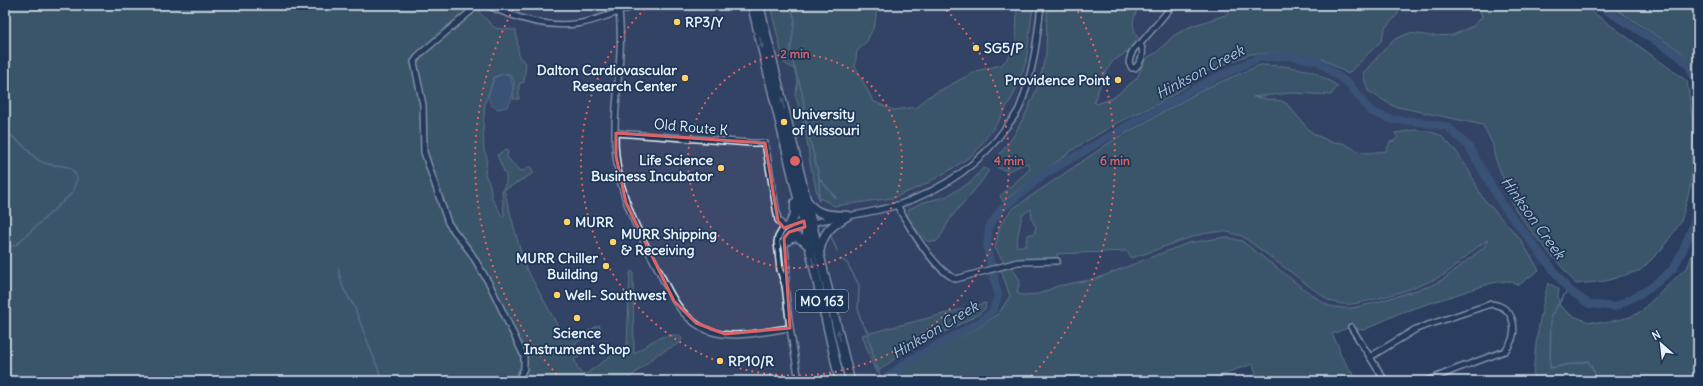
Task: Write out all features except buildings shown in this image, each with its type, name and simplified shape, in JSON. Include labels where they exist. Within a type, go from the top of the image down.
[{"type":"main road","name":"MO 163","points":[[752,5],[797,194],[819,253],[849,377]]},
{"type":"main road","name":"MO 163","points":[[759,5],[805,198],[810,247],[840,379]]},
{"type":"main road","points":[[787,226],[796,214],[795,203],[797,194]]},
{"type":"main road","points":[[805,198],[815,211],[847,216]]},
{"type":"main road","points":[[819,253],[825,233],[829,228],[847,216]]},
{"type":"main road","points":[[784,243],[791,238],[797,237],[810,247]]},
{"type":"street","points":[[475,5],[471,11],[420,54],[414,62],[423,105],[423,144],[424,152],[448,223],[478,264],[490,285],[524,356],[524,368],[518,381]]},
{"type":"street","points":[[486,5],[520,17],[553,24],[582,23],[638,5]]},
{"type":"street","points":[[618,5],[620,33],[616,156],[626,203],[674,301],[683,313],[709,331],[725,334],[742,334],[790,328]]},
{"type":"street","points":[[799,379],[790,328],[785,285],[780,270],[777,242],[778,237],[787,226],[807,224],[897,205],[928,193],[956,177],[980,159],[999,138],[1018,110],[1029,82],[1036,53],[1041,5]]},
{"type":"street","points":[[1140,44],[1173,5]]},
{"type":"street","name":"Old Route K","points":[[616,133],[765,143],[778,220],[787,226]]},
{"type":"street","points":[[897,205],[926,250],[944,272],[956,279],[1012,263],[1057,261]]},
{"type":"street","points":[[785,285],[787,267],[784,238],[789,232],[807,224]]},
{"type":"street","points":[[1370,357],[1416,329],[1491,304],[1506,308],[1514,322],[1513,337],[1510,346],[1505,352],[1427,381]]},
{"type":"street","points":[[1351,327],[1385,381]]},
{"type":"highlighted area","points":[[616,133],[765,143],[778,221],[784,228],[804,221],[805,227],[789,232],[784,238],[790,328],[725,334],[696,323],[674,301],[626,203],[616,156]]},
{"type":"shaded area","name":"University of Missouri","points":[[5,5],[1502,5],[1624,239],[1167,381],[5,381]]},
{"type":"shaded area","points":[[503,74],[509,75],[513,92],[507,107],[498,109],[491,105],[488,97],[494,78]]},
{"type":"shaded area","points":[[1226,374],[1239,381],[1213,381]]},
{"type":"green space","points":[[5,5],[476,5],[481,9],[479,12],[495,28],[516,30],[519,57],[526,63],[524,82],[519,84],[519,99],[513,99],[514,82],[510,74],[503,74],[494,77],[485,103],[483,129],[484,150],[487,158],[485,174],[490,185],[492,198],[502,216],[504,215],[502,190],[506,183],[506,176],[497,155],[506,149],[508,150],[507,157],[519,170],[523,171],[530,166],[534,173],[504,190],[524,264],[559,328],[577,337],[599,325],[601,329],[574,344],[579,357],[574,359],[579,371],[586,374],[627,344],[630,273],[632,271],[634,354],[655,340],[666,336],[680,335],[682,339],[680,343],[658,354],[626,381],[5,381]]},
{"type":"green space","points":[[770,5],[877,6],[875,24],[867,41],[857,51],[855,66],[873,101],[893,110],[918,107],[926,98],[976,71],[1001,65],[1009,57],[1016,42],[1017,5],[1033,5],[1026,62],[1014,94],[998,122],[974,154],[924,185],[893,198],[834,206],[818,197],[810,163],[805,127],[795,95],[798,82],[794,69],[784,63]]},
{"type":"green space","points":[[1053,5],[1141,5],[1135,14],[1133,22],[1133,26],[1139,40],[1127,52],[1112,62],[1103,77],[1095,99],[1094,102],[1097,104],[1113,98],[1137,78],[1148,57],[1156,53],[1173,36],[1189,27],[1225,15],[1234,7],[1256,8],[1261,5],[1400,5],[1398,14],[1385,28],[1381,41],[1348,74],[1323,59],[1288,53],[1251,54],[1204,72],[1187,86],[1158,104],[1117,123],[1077,147],[1003,202],[1000,196],[1030,169],[1027,163],[1008,171],[998,168],[995,160],[1013,137],[1028,109],[1039,83],[1046,53],[1047,12]]},
{"type":"green space","points":[[1478,5],[1583,5],[1687,81],[1694,129],[1691,184],[1681,222],[1661,250],[1641,270],[1606,281],[1576,284],[1531,231],[1515,209],[1494,155],[1493,145],[1483,125],[1393,106],[1368,91],[1363,73],[1393,40],[1409,33],[1432,36],[1453,35],[1473,26],[1482,17]]},
{"type":"green space","points":[[1609,5],[1698,5],[1698,77],[1692,65],[1680,51]]},
{"type":"green space","points":[[1260,65],[1284,66],[1312,71],[1338,86],[1331,95],[1292,93],[1253,97],[1282,101],[1287,104],[1309,130],[1316,135],[1331,142],[1343,143],[1358,151],[1366,153],[1386,151],[1390,142],[1394,141],[1398,137],[1395,133],[1414,130],[1428,131],[1440,135],[1455,150],[1467,167],[1482,197],[1520,239],[1539,270],[1519,285],[1508,281],[1492,283],[1400,313],[1364,330],[1348,328],[1332,334],[1338,345],[1340,354],[1357,381],[1258,381],[1253,364],[1228,372],[1210,381],[885,381],[908,364],[982,325],[999,313],[1010,296],[1001,270],[1011,266],[1020,280],[1017,293],[1023,295],[1039,294],[1057,286],[1095,279],[1188,243],[1226,237],[1242,241],[1312,295],[1329,306],[1352,308],[1430,286],[1444,279],[1484,247],[1488,240],[1445,274],[1436,279],[1386,296],[1349,304],[1340,304],[1328,300],[1242,236],[1227,232],[1216,232],[1192,237],[1131,258],[1127,251],[1057,254],[1057,260],[1017,260],[1005,264],[995,248],[1000,225],[1012,209],[1115,139],[1206,88]],"holes":[[[1031,209],[1032,220],[1036,227],[1034,234],[1029,234],[1027,236],[1026,246],[1016,246],[1022,215]]]},
{"type":"green space","points":[[983,168],[989,170],[953,215],[939,239],[936,242],[927,241],[911,224],[907,216],[909,209],[924,202],[945,197],[971,182]]},
{"type":"green space","points":[[1698,238],[1698,381],[1533,381],[1538,332],[1548,283],[1559,289],[1558,296],[1560,306],[1571,315],[1586,321],[1605,323],[1630,317],[1640,312],[1688,266]]},
{"type":"green space","points":[[986,303],[985,309],[978,315],[904,352],[876,373],[862,335]]},
{"type":"waterway","points":[[790,5],[795,19],[790,53],[802,92],[807,127],[819,177],[819,201]]},
{"type":"waterway","name":"Hinkson Creek","points":[[1598,5],[1678,55],[1689,66],[1696,82],[1698,92]]},
{"type":"waterway","name":"Hinkson Creek","points":[[882,381],[908,361],[981,321],[993,311],[998,295],[987,248],[989,226],[1002,209],[1045,174],[1127,126],[1215,78],[1259,58],[1289,56],[1318,61],[1350,85],[1370,111],[1393,120],[1414,121],[1448,127],[1469,147],[1502,204],[1568,289],[1589,304],[1615,307],[1649,289],[1673,269],[1683,250],[1693,225],[1698,197]]},
{"type":"waterway","points":[[5,132],[25,147],[38,160],[44,163],[68,167],[75,173],[77,179],[72,193],[17,244],[5,249]]},
{"type":"waterway","points":[[819,178],[836,198]]},
{"type":"waterway","points":[[831,236],[837,251]]},
{"type":"waterway","points":[[841,259],[847,263],[859,285],[858,309],[861,321],[867,331],[875,362],[882,381]]},
{"type":"waterway","points":[[338,268],[343,288],[354,306],[380,374],[381,381]]},
{"type":"waterway","points":[[1568,289],[1551,316],[1550,368],[1588,361],[1599,381]]},
{"type":"waterway","points":[[1636,381],[1643,378],[1666,378],[1669,381]]},
{"type":"place","name":"RP3/Y","points":[[677,22]]},
{"type":"place","name":"SG5/P","points":[[976,48]]},
{"type":"place","name":"Dalton Cardiovascular Research Center","points":[[685,78]]},
{"type":"place","name":"Providence Point","points":[[1118,80]]},
{"type":"place","name":"University of Missouri","points":[[784,122]]},
{"type":"place","name":"Life Science Business Incubator","points":[[721,168]]},
{"type":"place","name":"MURR","points":[[567,222]]},
{"type":"place","name":"MURR Shipping & Receiving","points":[[613,242]]},
{"type":"place","name":"MURR Chiller Building","points":[[606,266]]},
{"type":"place","name":"Well- Southwest","points":[[557,295]]},
{"type":"place","name":"Science Instrument Shop","points":[[577,318]]},
{"type":"place","name":"RP10/R","points":[[720,361]]}]
